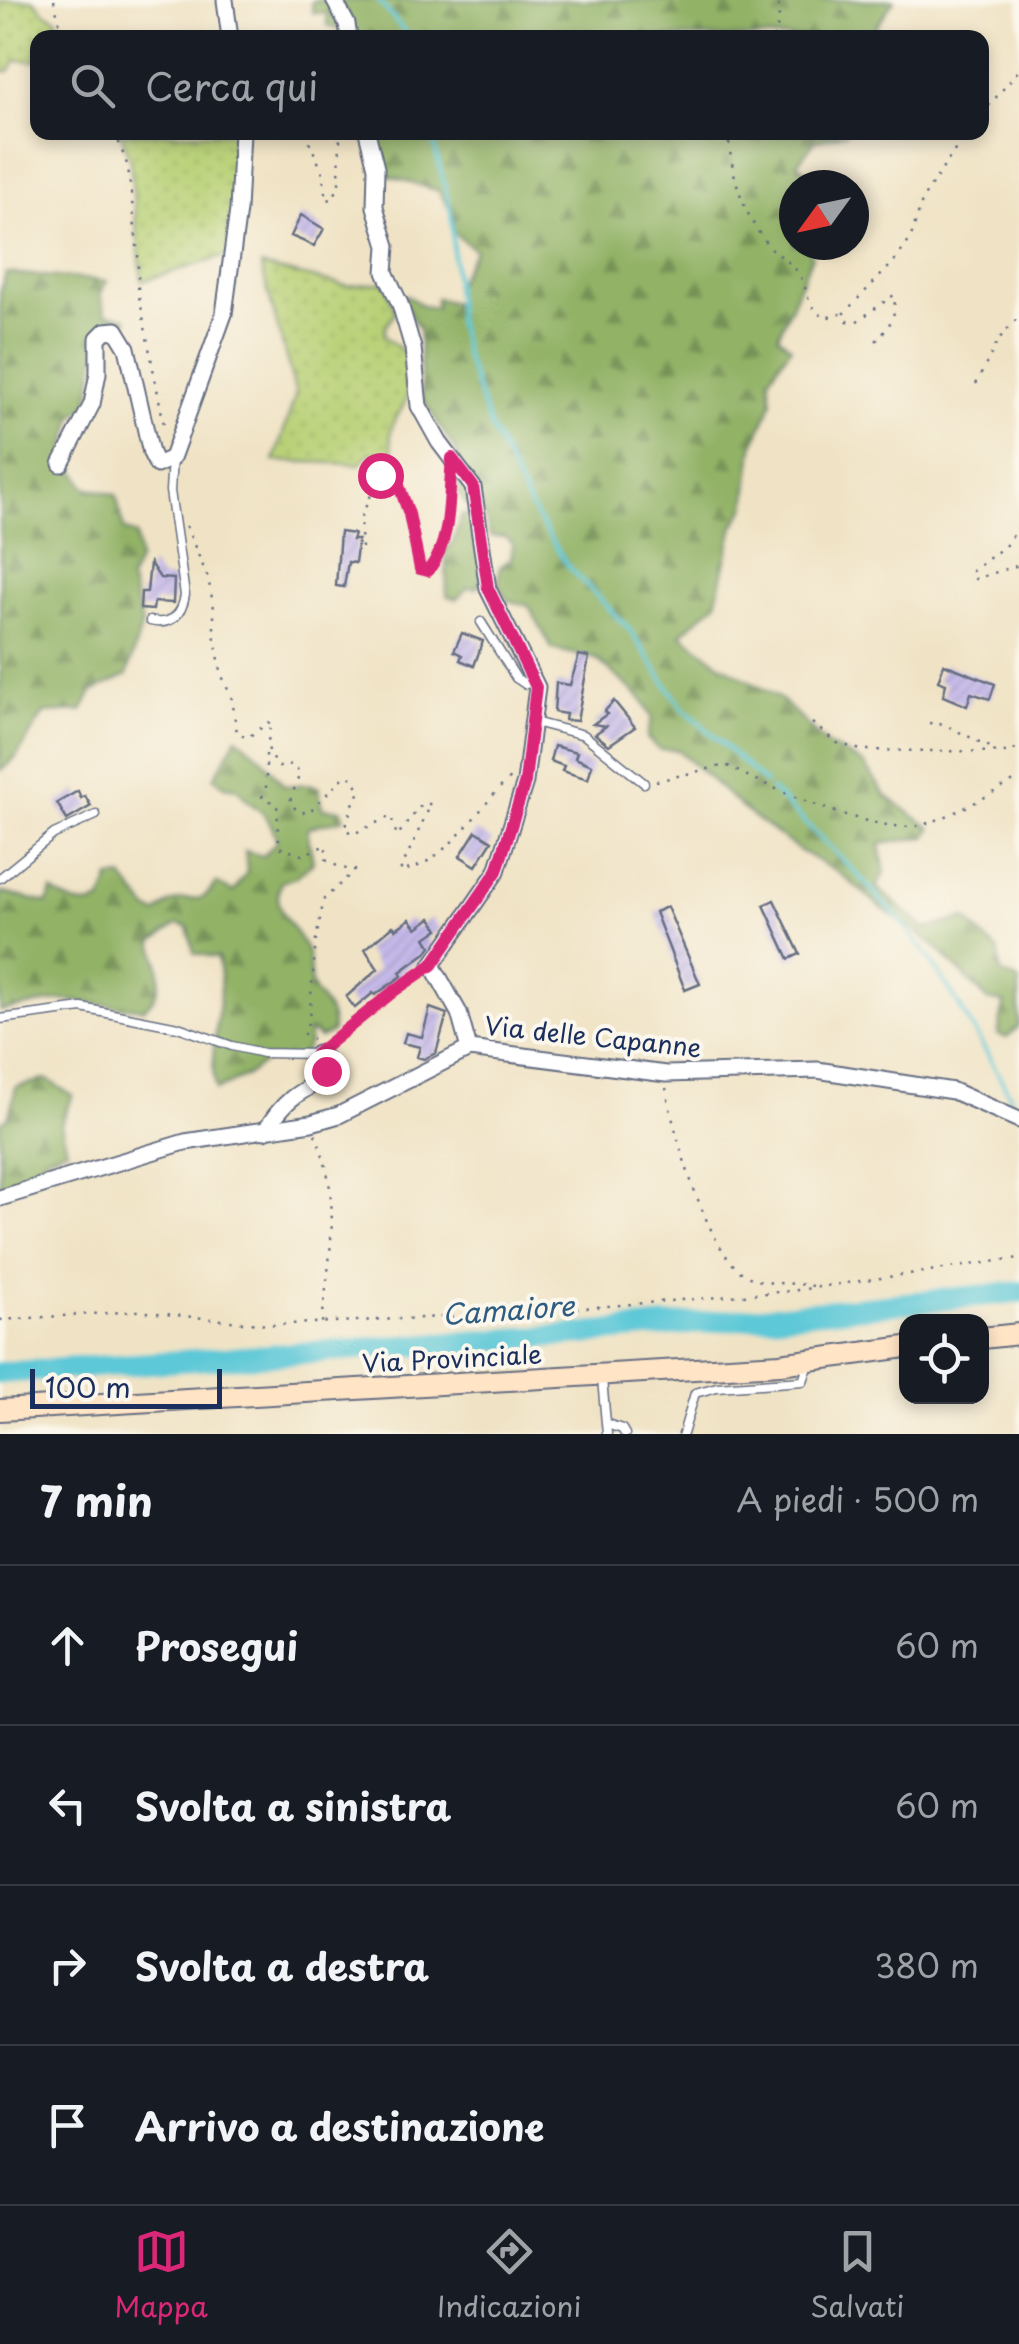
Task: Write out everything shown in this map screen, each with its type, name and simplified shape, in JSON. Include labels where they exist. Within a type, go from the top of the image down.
[{"type":"main road","points":[[989,1337],[1019,1334]]},
{"type":"main road","name":"Via Provinciale","points":[[0,1410],[811,1360],[899,1349]]},
{"type":"street","points":[[225,0],[229,30]]},
{"type":"street","points":[[334,0],[347,30]]},
{"type":"street","points":[[61,464],[92,404],[98,372],[98,338],[105,331],[116,330],[127,348],[151,453],[157,465],[172,458],[224,314],[240,193],[242,140]]},
{"type":"street","points":[[369,140],[376,168],[376,206],[386,246],[385,272],[400,304],[413,348],[419,406],[473,486],[488,588],[534,682],[534,722],[527,770],[497,871],[432,965],[459,1014],[469,1050]]},
{"type":"street","name":"Via delle Capanne","points":[[0,1198],[185,1142],[311,1123],[339,1115],[469,1050],[666,1074],[817,1070],[953,1090],[1019,1120]]},
{"type":"street","points":[[265,1130],[286,1104],[320,1080],[326,1071],[325,1060],[316,1054]]},
{"type":"lane","points":[[150,622],[161,624],[183,610],[185,595],[170,490],[172,458]]},
{"type":"lane","points":[[480,622],[516,678],[525,684],[534,682]]},
{"type":"lane","points":[[534,722],[584,734],[644,784]]},
{"type":"lane","points":[[0,878],[54,834],[96,815]]},
{"type":"lane","points":[[0,1019],[82,1008],[178,1027],[263,1054],[316,1054]]},
{"type":"lane","points":[[683,1434],[695,1393],[716,1387],[803,1381],[811,1360]]},
{"type":"lane","points":[[601,1374],[607,1429],[622,1428],[626,1434]]},
{"type":"path","points":[[54,0],[61,30]]},
{"type":"path","points":[[776,30],[778,0]]},
{"type":"path","points":[[989,106],[1019,70]]},
{"type":"path","points":[[119,140],[128,167],[138,291],[166,432]]},
{"type":"path","points":[[308,140],[322,173],[327,200],[333,199],[339,186],[340,140]]},
{"type":"path","points":[[729,140],[731,164],[748,214],[769,246],[796,270],[810,307],[824,318],[842,314],[893,263],[910,240],[923,198],[962,140]]},
{"type":"path","points":[[842,314],[847,321],[856,322],[894,295],[896,310],[876,342]]},
{"type":"path","points":[[976,384],[999,339],[1019,316]]},
{"type":"path","points":[[362,548],[360,520],[380,475],[395,474],[409,514],[416,560],[420,569],[428,571],[449,520],[452,458]]},
{"type":"path","points":[[186,527],[208,578],[214,632],[222,676],[232,699],[236,732],[246,738],[271,721],[262,797],[277,804],[279,847],[302,854],[326,844],[326,860],[355,870],[324,898],[316,940],[314,990],[304,1028],[304,1034],[315,1040],[316,1054]]},
{"type":"path","points":[[1019,527],[1005,546],[971,572],[975,578],[984,578],[1019,564]]},
{"type":"path","points":[[812,723],[837,743],[861,750],[998,752],[1019,748]]},
{"type":"path","points":[[929,723],[945,724],[998,752]]},
{"type":"path","points":[[267,751],[280,767],[292,764],[300,773],[290,801],[297,811],[308,813],[345,776],[354,778],[360,792],[345,829],[353,834],[391,816],[396,836],[422,804],[431,804],[400,871],[416,868],[438,852],[458,836],[506,780],[519,769],[527,770]]},
{"type":"path","points":[[644,784],[726,765],[756,782],[848,817],[919,826],[1019,778]]},
{"type":"path","points":[[316,1054],[432,965]]},
{"type":"path","points":[[666,1074],[666,1090],[686,1164],[721,1250],[746,1276],[765,1282],[814,1286]]},
{"type":"path","points":[[311,1123],[331,1178],[333,1203],[322,1324]]},
{"type":"path","points":[[0,1320],[123,1311],[268,1326],[490,1315],[669,1303],[1019,1258]]},
{"type":"green space","points":[[0,0],[34,0],[56,18],[61,30],[30,30],[30,61],[16,60],[9,71],[0,71]]},
{"type":"green space","points":[[894,0],[874,30],[344,30],[327,25],[327,13],[313,13],[311,3]]},
{"type":"green space","points":[[123,140],[238,140],[229,255],[142,281],[130,161]]},
{"type":"green space","points":[[375,140],[819,140],[797,164],[805,170],[779,170],[779,260],[810,260],[778,336],[791,347],[769,378],[772,402],[753,447],[746,507],[734,526],[716,603],[681,634],[719,663],[782,700],[826,744],[864,764],[886,796],[931,828],[926,837],[880,844],[885,873],[876,887],[926,929],[965,918],[999,952],[1001,973],[1019,981],[1019,1026],[1007,1038],[998,1035],[1004,1003],[988,1000],[932,943],[842,875],[749,814],[678,750],[658,749],[647,738],[652,718],[641,698],[597,659],[552,649],[529,606],[507,600],[498,584],[500,567],[511,559],[513,544],[505,537],[490,536],[482,504],[467,505],[457,491],[457,453],[422,398],[419,329],[402,301],[406,295],[423,306],[436,308],[436,298],[457,304],[454,288],[475,250],[451,230],[455,219],[439,191],[383,174]]},
{"type":"green space","points":[[261,266],[347,286],[385,282],[395,313],[384,336],[406,354],[409,372],[407,397],[391,430],[393,454],[370,453],[360,464],[274,461],[296,394]]},
{"type":"green space","points":[[6,273],[107,281],[100,294],[106,314],[127,317],[127,326],[100,329],[89,403],[73,417],[65,452],[85,487],[116,495],[124,530],[136,535],[139,559],[130,579],[142,624],[127,675],[92,692],[82,711],[44,713],[15,759],[0,771],[0,293]]},
{"type":"green space","points":[[462,515],[468,515],[481,526],[482,581],[476,588],[468,587],[457,599],[447,596],[445,548],[452,545]]},
{"type":"green space","points":[[237,737],[261,757],[284,786],[309,784],[319,788],[322,808],[342,810],[344,818],[307,830],[313,862],[296,877],[281,882],[278,893],[281,910],[307,952],[313,990],[330,1014],[332,1032],[320,1038],[309,1031],[309,1043],[301,1058],[268,1060],[216,1090],[213,1057],[220,991],[218,958],[194,953],[188,927],[178,924],[153,942],[159,986],[144,1009],[62,1000],[0,1011],[1,892],[47,903],[52,891],[89,905],[102,901],[110,878],[123,877],[148,910],[157,914],[178,900],[205,896],[216,883],[234,892],[247,872],[245,851],[263,856],[277,841],[265,815],[237,788],[214,778]]},
{"type":"green space","points":[[46,1079],[73,1096],[61,1124],[67,1149],[44,1157],[43,1175],[33,1181],[0,1187],[0,1122],[8,1118],[16,1087]]},
{"type":"building","points":[[301,215],[324,229],[314,246],[291,236]]},
{"type":"building","points":[[340,532],[354,534],[352,540],[358,540],[355,563],[348,562],[344,587],[336,586]]},
{"type":"building","points":[[150,563],[160,578],[174,579],[173,603],[154,602],[153,610],[140,609],[141,592],[147,592]]},
{"type":"building","points":[[462,633],[483,641],[474,666],[460,660],[462,655],[454,651]]},
{"type":"building","points":[[579,655],[589,657],[577,721],[565,720],[566,714],[554,712],[556,683],[570,685]]},
{"type":"building","points":[[944,664],[995,684],[990,699],[971,693],[967,706],[943,696],[946,684],[938,681]]},
{"type":"building","points":[[614,701],[635,727],[609,745],[595,734],[606,726],[593,724],[607,714],[604,712]]},
{"type":"building","points":[[554,746],[577,752],[575,758],[592,765],[588,779],[562,771],[564,766],[550,761]]},
{"type":"building","points":[[78,791],[91,806],[67,820],[57,803]]},
{"type":"building","points":[[476,831],[492,841],[476,866],[460,856]]},
{"type":"building","points":[[774,900],[800,954],[789,959],[764,905]]},
{"type":"building","points":[[667,907],[700,984],[685,990],[655,912]]},
{"type":"building","points":[[431,918],[439,929],[426,938],[431,946],[426,953],[400,972],[402,976],[355,1008],[346,997],[378,969],[365,949],[393,926],[396,929],[410,919],[417,928]]},
{"type":"building","points":[[430,1008],[447,1014],[436,1053],[424,1059],[417,1057],[420,1047],[403,1043],[406,1033],[422,1037]]},
{"type":"waterway","points":[[378,0],[403,30]]},
{"type":"waterway","points":[[433,140],[451,213],[457,318],[465,356],[490,426],[529,505],[567,565],[629,629],[681,706],[765,783]]},
{"type":"waterway","points":[[771,789],[916,940],[954,997],[1011,1097],[1008,1107]]},
{"type":"waterway","name":"Camaiore","points":[[0,1373],[585,1334],[1019,1292]]},
{"type":"route","points":[[326,1071],[325,1060],[316,1054],[432,965],[486,890],[497,871],[525,782],[534,722],[536,687],[488,588],[473,486],[452,458],[449,520],[428,571],[420,569],[416,560],[409,514],[395,474],[380,475]]}]
